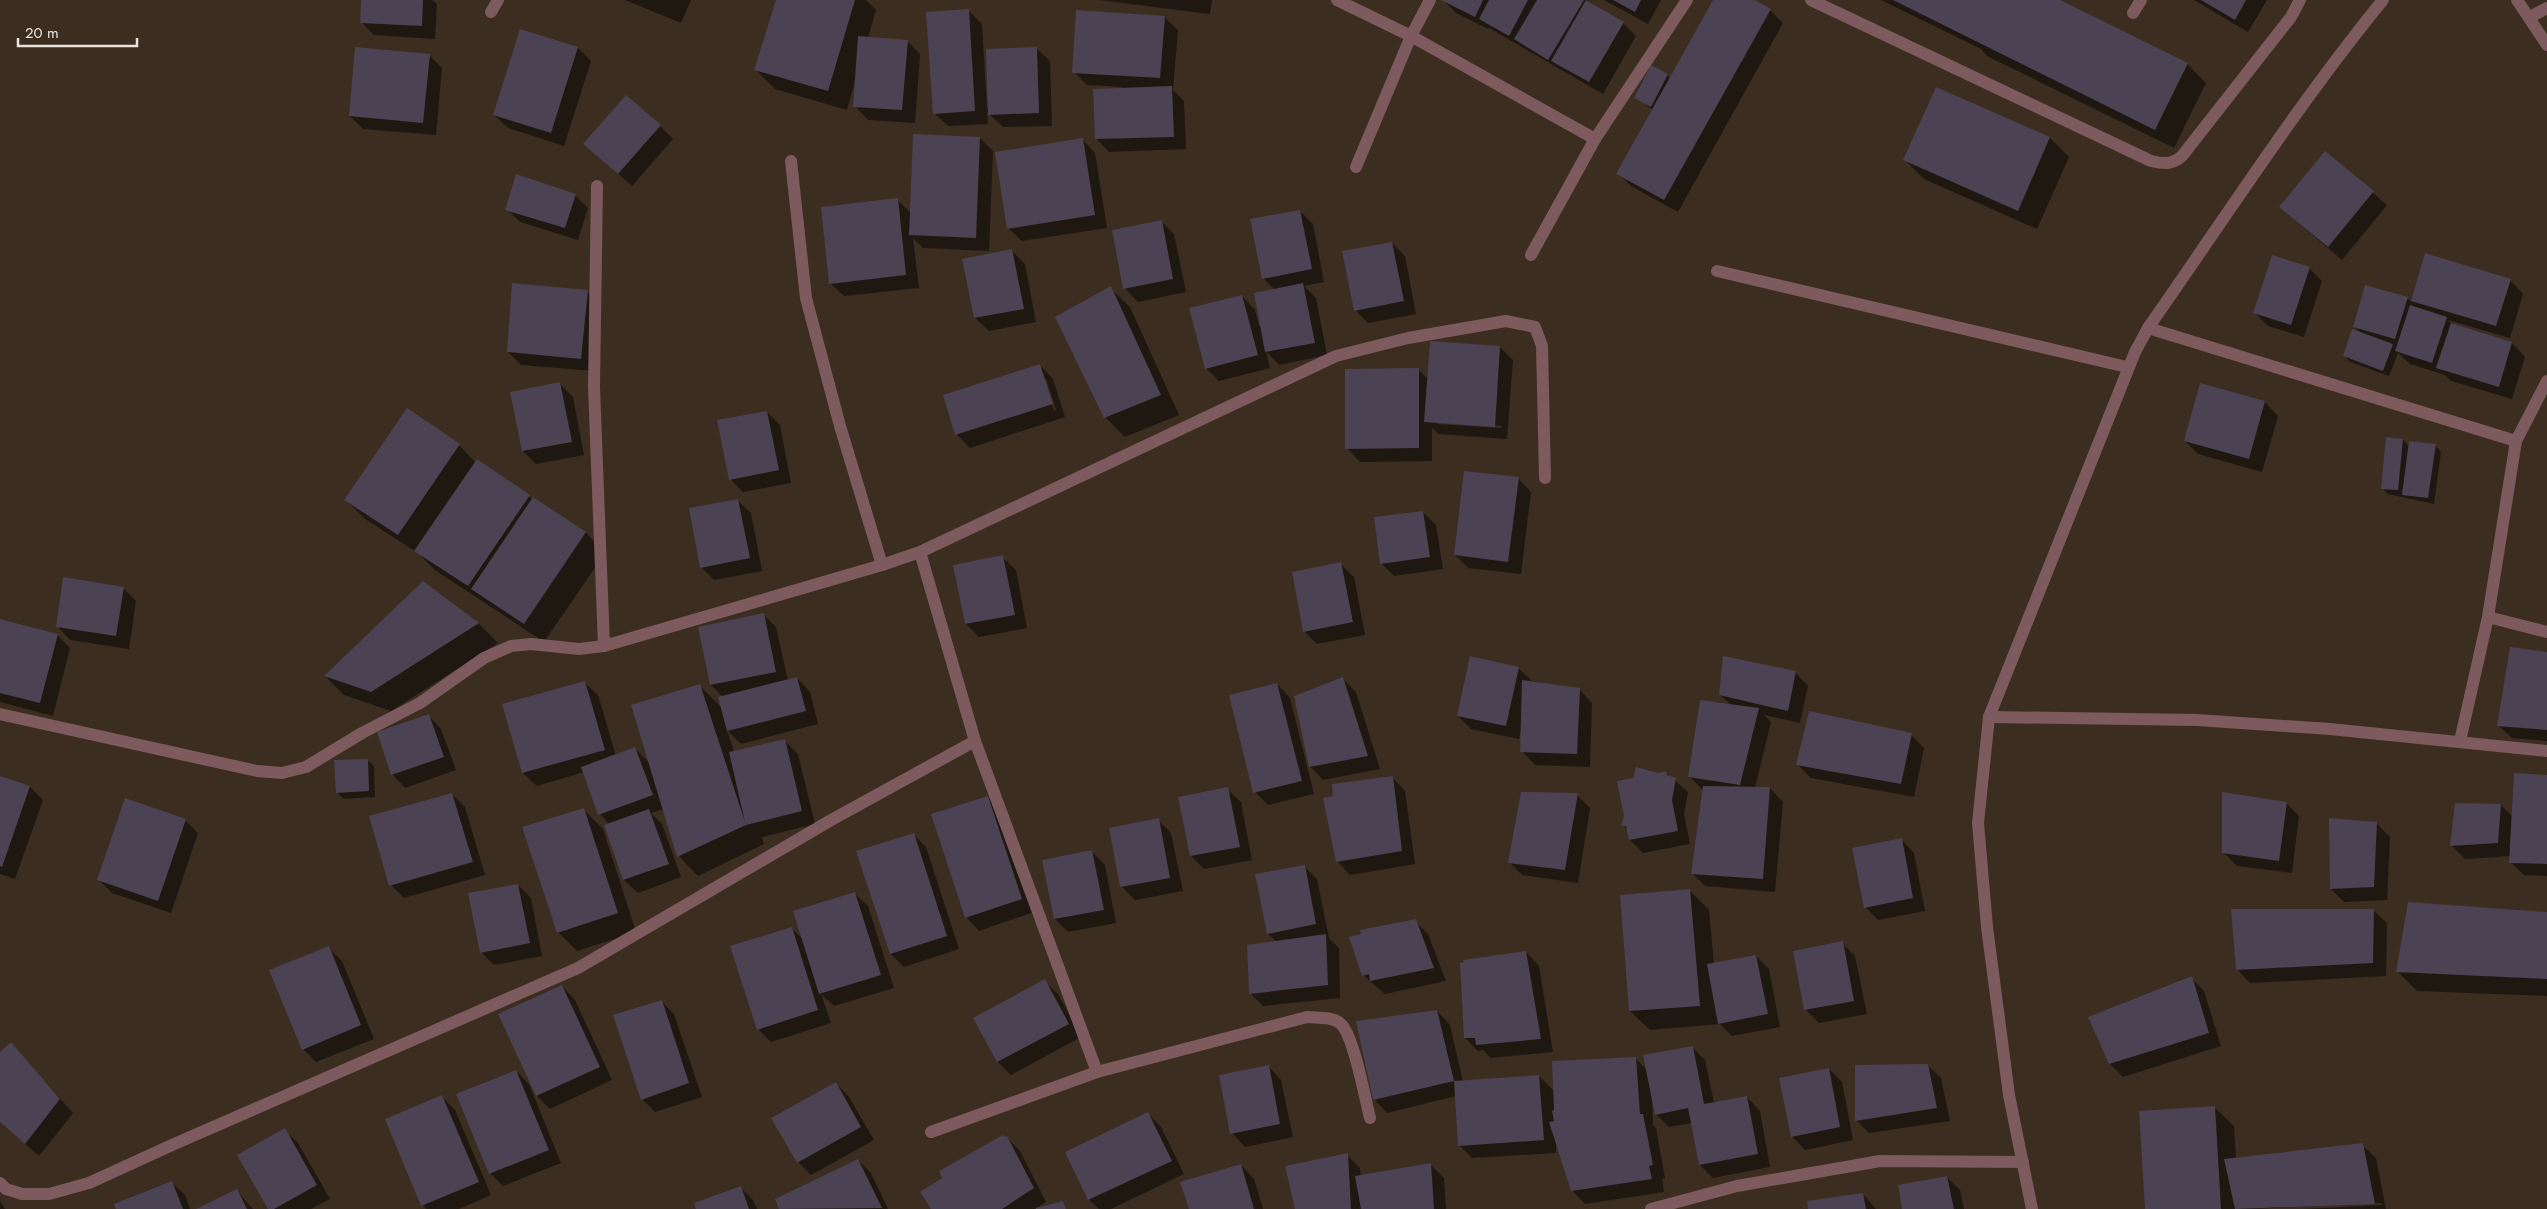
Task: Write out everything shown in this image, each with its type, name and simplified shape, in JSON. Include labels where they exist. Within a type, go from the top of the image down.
[{"type":"street","points":[[491,12],[498,0]]},
{"type":"street","points":[[1336,0],[1411,36],[1595,139]]},
{"type":"street","points":[[1356,167],[1411,36],[1430,0]]},
{"type":"street","points":[[1531,255],[1595,139],[1687,0]]},
{"type":"street","points":[[1811,0],[2151,161],[2168,163],[2175,163],[2182,156],[2291,16],[2300,0]]},
{"type":"street","points":[[2133,13],[2141,0]]},
{"type":"street","points":[[2032,1209],[2009,1095],[1987,927],[1978,823],[1989,717],[2127,367],[2148,328],[2296,116],[2383,0]]},
{"type":"street","points":[[2517,0],[2547,45]]},
{"type":"street","points":[[2530,17],[2547,8]]},
{"type":"street","points":[[791,161],[806,298],[840,426],[882,565]]},
{"type":"street","points":[[597,186],[594,387],[604,646]]},
{"type":"street","points":[[1717,271],[2127,367]]},
{"type":"street","points":[[0,714],[257,771],[282,773],[306,767],[362,733],[420,703],[484,658],[511,646],[531,644],[579,649],[604,646],[882,565],[920,552],[1336,356],[1408,338],[1506,321],[1535,327],[1540,335],[1542,346],[1545,478]]},
{"type":"street","points":[[2148,328],[2516,441]]},
{"type":"street","points":[[2460,741],[2488,616],[2516,441],[2547,381]]},
{"type":"street","points":[[920,552],[975,741],[1097,1072]]},
{"type":"street","points":[[2488,616],[2547,632]]},
{"type":"street","points":[[1989,717],[2197,720],[2460,741],[2547,751]]},
{"type":"street","points":[[0,1183],[6,1189],[22,1194],[49,1194],[89,1183],[578,968],[833,818],[975,741]]},
{"type":"street","points":[[931,1132],[1097,1072],[1307,1017],[1329,1018],[1341,1024],[1350,1043],[1370,1118]]},
{"type":"street","points":[[1652,1209],[1737,1186],[1880,1161],[2023,1162]]},
{"type":"building","points":[[361,0],[423,0],[422,26],[360,23]]},
{"type":"building","points":[[776,0],[855,0],[828,91],[754,70]]},
{"type":"building","points":[[1441,0],[1483,0],[1475,17]]},
{"type":"building","points":[[1489,0],[1528,0],[1509,36],[1479,19]]},
{"type":"building","points":[[1537,0],[1584,0],[1548,60],[1514,39]]},
{"type":"building","points":[[1586,0],[1624,22],[1589,82],[1551,61]]},
{"type":"building","points":[[1613,0],[1641,0],[1635,12]]},
{"type":"building","points":[[1713,0],[1755,0],[1771,9],[1664,200],[1616,174]]},
{"type":"building","points":[[1893,0],[2060,0],[2188,63],[2155,130]]},
{"type":"building","points":[[2201,0],[2246,0],[2235,20]]},
{"type":"building","points":[[969,9],[975,111],[933,114],[926,12]]},
{"type":"building","points":[[1076,10],[1165,16],[1160,78],[1072,73]]},
{"type":"building","points":[[520,29],[578,47],[551,133],[493,115]]},
{"type":"building","points":[[858,36],[908,40],[902,110],[853,107]]},
{"type":"building","points":[[355,47],[430,54],[423,123],[349,116]]},
{"type":"building","points":[[1037,47],[1039,113],[988,115],[986,49]]},
{"type":"building","points":[[1651,65],[1668,74],[1651,107],[1634,98]]},
{"type":"building","points":[[1172,86],[1174,137],[1095,139],[1093,89]]},
{"type":"building","points":[[1936,87],[2050,137],[2018,211],[1903,160]]},
{"type":"building","points":[[626,95],[661,125],[618,174],[583,144]]},
{"type":"building","points":[[913,134],[980,137],[976,238],[909,235]]},
{"type":"building","points":[[1083,138],[1095,215],[1007,229],[995,152]]},
{"type":"building","points":[[2325,151],[2374,191],[2328,247],[2279,207]]},
{"type":"building","points":[[516,174],[576,194],[565,228],[505,210]]},
{"type":"building","points":[[898,198],[906,275],[829,284],[821,207]]},
{"type":"building","points":[[1300,210],[1312,269],[1262,279],[1250,219]]},
{"type":"building","points":[[1162,220],[1173,279],[1123,289],[1112,230]]},
{"type":"building","points":[[1392,242],[1404,301],[1354,311],[1342,251]]},
{"type":"building","points":[[1012,249],[1024,309],[974,318],[962,259]]},
{"type":"building","points":[[2425,253],[2511,279],[2496,326],[2411,301]]},
{"type":"building","points":[[2272,255],[2310,267],[2291,325],[2253,313]]},
{"type":"building","points":[[512,283],[588,290],[581,359],[507,352]]},
{"type":"building","points":[[1303,283],[1315,343],[1265,352],[1254,293]]},
{"type":"building","points":[[2365,285],[2408,297],[2395,339],[2353,327]]},
{"type":"building","points":[[1111,286],[1161,395],[1104,418],[1055,317]]},
{"type":"building","points":[[1242,295],[1258,355],[1205,369],[1189,308]]},
{"type":"building","points":[[2410,305],[2447,317],[2432,363],[2395,351]]},
{"type":"building","points":[[2451,323],[2512,342],[2499,387],[2436,368]]},
{"type":"building","points":[[2352,329],[2393,344],[2383,371],[2343,356]]},
{"type":"building","points":[[1430,341],[1500,346],[1495,427],[1424,422]]},
{"type":"building","points":[[1040,364],[1053,404],[955,435],[943,395]]},
{"type":"building","points":[[1419,368],[1419,448],[1345,449],[1345,369]]},
{"type":"building","points":[[560,382],[572,442],[522,451],[510,392]]},
{"type":"building","points":[[2200,383],[2265,401],[2249,459],[2184,441]]},
{"type":"building","points":[[407,408],[460,444],[398,535],[344,500]]},
{"type":"building","points":[[767,411],[779,470],[729,480],[717,420]]},
{"type":"building","points":[[2386,437],[2403,439],[2398,490],[2381,489]]},
{"type":"building","points":[[2409,441],[2436,444],[2428,498],[2402,495]]},
{"type":"building","points":[[477,459],[530,495],[468,586],[414,551]]},
{"type":"building","points":[[1464,471],[1519,477],[1508,562],[1454,555]]},
{"type":"building","points":[[533,497],[586,532],[524,624],[471,589]]},
{"type":"building","points":[[738,499],[750,558],[700,568],[689,508]]},
{"type":"building","points":[[1423,511],[1430,557],[1380,564],[1374,517]]},
{"type":"building","points":[[1003,555],[1015,615],[965,624],[953,565]]},
{"type":"building","points":[[1341,562],[1353,622],[1303,632],[1292,572]]},
{"type":"building","points":[[63,577],[124,587],[116,636],[56,627]]},
{"type":"building","points":[[423,581],[479,623],[371,692],[324,676]]},
{"type":"building","points":[[764,613],[776,672],[710,685],[698,627]]},
{"type":"building","points":[[0,619],[58,634],[40,703],[0,693]]},
{"type":"building","points":[[2510,647],[2547,652],[2547,730],[2497,726]]},
{"type":"building","points":[[1470,656],[1519,667],[1506,726],[1457,716]]},
{"type":"building","points":[[1723,656],[1796,671],[1788,711],[1719,695]]},
{"type":"building","points":[[797,677],[806,711],[727,731],[718,697]]},
{"type":"building","points":[[1343,677],[1368,756],[1309,767],[1294,696]]},
{"type":"building","points":[[1522,680],[1580,688],[1577,754],[1520,752]]},
{"type":"building","points":[[585,681],[605,750],[522,773],[502,704]]},
{"type":"building","points":[[1277,683],[1302,781],[1253,793],[1229,695]]},
{"type":"building","points":[[700,684],[745,822],[729,752],[785,739],[802,811],[746,825],[677,857],[631,705]]},
{"type":"building","points":[[1700,700],[1759,708],[1740,785],[1688,777]]},
{"type":"building","points":[[1809,711],[1912,733],[1901,784],[1796,765]]},
{"type":"building","points":[[429,714],[444,757],[391,775],[377,732]]},
{"type":"building","points":[[635,747],[653,795],[598,815],[581,767]]},
{"type":"building","points":[[368,759],[369,791],[336,793],[334,760]]},
{"type":"building","points":[[1636,767],[1658,773],[1666,771],[1667,775],[1676,778],[1672,800],[1678,831],[1629,840],[1626,826],[1621,826],[1624,816],[1617,781],[1633,778]]},
{"type":"building","points":[[2514,773],[2547,775],[2547,864],[2509,863]]},
{"type":"building","points":[[0,776],[30,786],[2,867],[0,866]]},
{"type":"building","points":[[1393,776],[1402,851],[1336,862],[1323,798],[1333,796],[1332,784]]},
{"type":"building","points":[[1703,786],[1770,787],[1763,879],[1691,874]]},
{"type":"building","points":[[1228,787],[1240,847],[1190,856],[1178,797]]},
{"type":"building","points":[[1521,792],[1578,793],[1565,870],[1508,863]]},
{"type":"building","points":[[2222,792],[2287,802],[2279,861],[2222,853]]},
{"type":"building","points":[[452,793],[473,862],[389,886],[369,816]]},
{"type":"building","points":[[988,796],[1022,899],[965,918],[931,814]]},
{"type":"building","points":[[125,798],[186,819],[158,901],[97,880]]},
{"type":"building","points":[[2455,803],[2501,804],[2498,843],[2450,846]]},
{"type":"building","points":[[584,808],[618,913],[557,933],[522,827]]},
{"type":"building","points":[[649,809],[669,864],[623,880],[604,825]]},
{"type":"building","points":[[1159,818],[1170,878],[1120,887],[1109,828]]},
{"type":"building","points":[[2329,818],[2377,822],[2374,887],[2330,889]]},
{"type":"building","points":[[914,833],[947,936],[890,954],[856,851]]},
{"type":"building","points":[[1902,838],[1913,898],[1864,908],[1852,848]]},
{"type":"building","points":[[1092,850],[1104,910],[1054,919],[1042,860]]},
{"type":"building","points":[[1305,865],[1316,924],[1267,934],[1255,874]]},
{"type":"building","points":[[518,884],[530,943],[480,953],[468,893]]},
{"type":"building","points":[[1690,889],[1700,1006],[1629,1011],[1620,895]]},
{"type":"building","points":[[855,892],[881,975],[819,994],[793,911]]},
{"type":"building","points":[[2408,902],[2547,912],[2547,979],[2396,972]]},
{"type":"building","points":[[2231,909],[2374,909],[2373,963],[2236,970]]},
{"type":"building","points":[[1416,919],[1434,968],[1370,981],[1369,974],[1362,976],[1349,937],[1361,934],[1360,930]]},
{"type":"building","points":[[792,927],[818,1010],[757,1030],[730,946]]},
{"type":"building","points":[[1326,934],[1328,985],[1249,994],[1247,945]]},
{"type":"building","points":[[1843,941],[1854,1001],[1804,1010],[1793,951]]},
{"type":"building","points":[[329,946],[361,1025],[302,1050],[269,970]]},
{"type":"building","points":[[1526,951],[1541,1039],[1476,1045],[1475,1038],[1464,1038],[1460,963],[1464,962],[1463,960]]},
{"type":"building","points":[[1756,955],[1768,1014],[1718,1024],[1707,964]]},
{"type":"building","points":[[2192,976],[2209,1033],[2109,1064],[2088,1017]]},
{"type":"building","points":[[1045,979],[1069,1024],[997,1062],[973,1018]]},
{"type":"building","points":[[562,985],[600,1067],[536,1096],[498,1014]]},
{"type":"building","points":[[662,1000],[689,1083],[641,1100],[613,1015]]},
{"type":"building","points":[[1437,1010],[1454,1081],[1373,1100],[1356,1021]]},
{"type":"building","points":[[11,1042],[60,1099],[25,1144],[0,1122],[0,1052]]},
{"type":"building","points":[[1693,1046],[1704,1104],[1747,1096],[1758,1154],[1699,1165],[1688,1108],[1655,1115],[1643,1055]]},
{"type":"building","points":[[1636,1057],[1640,1114],[1643,1114],[1653,1165],[1649,1166],[1652,1179],[1571,1191],[1549,1122],[1554,1121],[1552,1111],[1554,1110],[1552,1061]]},
{"type":"building","points":[[1928,1064],[1937,1108],[1855,1121],[1855,1065]]},
{"type":"building","points":[[1269,1065],[1280,1124],[1230,1134],[1219,1075]]},
{"type":"building","points":[[1829,1068],[1840,1127],[1791,1137],[1779,1078]]},
{"type":"building","points":[[516,1070],[549,1150],[489,1174],[456,1094]]},
{"type":"building","points":[[1539,1075],[1544,1140],[1458,1146],[1454,1081]]},
{"type":"building","points":[[836,1082],[861,1127],[797,1163],[771,1118]]},
{"type":"building","points":[[442,1095],[479,1182],[421,1206],[385,1119]]},
{"type":"building","points":[[2215,1106],[2221,1209],[2145,1209],[2139,1111]]},
{"type":"building","points":[[1148,1112],[1172,1161],[1088,1200],[1065,1152]]},
{"type":"building","points":[[285,1128],[317,1185],[274,1209],[268,1209],[237,1155]]},
{"type":"building","points":[[1003,1135],[1007,1136],[1034,1188],[1002,1209],[931,1209],[920,1192],[942,1178],[939,1171]]},
{"type":"building","points":[[2363,1143],[2375,1204],[2235,1209],[2224,1159]]},
{"type":"building","points":[[1348,1153],[1351,1209],[1295,1209],[1285,1166]]},
{"type":"building","points":[[858,1159],[882,1208],[779,1209],[775,1199]]},
{"type":"building","points":[[1431,1163],[1434,1209],[1361,1209],[1355,1176]]},
{"type":"building","points":[[1241,1164],[1254,1209],[1189,1209],[1180,1182]]},
{"type":"building","points":[[1947,1176],[1954,1209],[1902,1209],[1898,1185]]},
{"type":"building","points":[[172,1181],[183,1209],[116,1209],[114,1204]]},
{"type":"building","points":[[741,1186],[749,1209],[696,1209],[694,1203]]},
{"type":"building","points":[[237,1189],[247,1209],[196,1209]]},
{"type":"building","points":[[1863,1193],[1866,1209],[1808,1209],[1807,1201]]},
{"type":"building","points":[[1063,1201],[1066,1209],[1036,1209],[1036,1208]]}]
